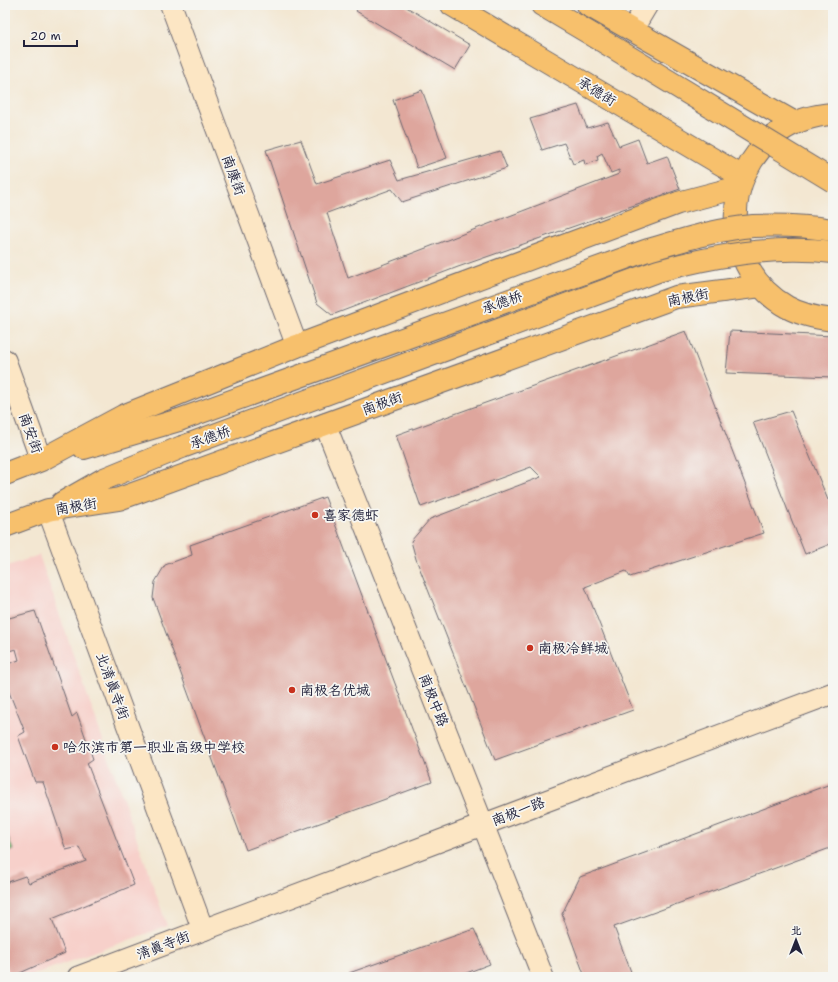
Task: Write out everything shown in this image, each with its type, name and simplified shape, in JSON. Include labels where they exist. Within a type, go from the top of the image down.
[{"type":"main road","name":"承德街","points":[[452,5],[741,182]]},
{"type":"main road","points":[[542,5],[833,182]]},
{"type":"main road","points":[[588,5],[795,123]]},
{"type":"main road","points":[[833,114],[812,117],[795,123],[773,136],[763,145],[748,166],[741,182],[735,209],[735,232],[744,261],[760,286],[786,307],[818,319],[833,320]]},
{"type":"main road","points":[[5,474],[42,460],[123,416],[297,346],[678,203],[741,182]]},
{"type":"main road","name":"承德桥","points":[[42,460],[179,420],[644,251],[699,236],[752,226],[833,230]]},
{"type":"main road","name":"承德桥","points":[[48,510],[104,479],[182,447],[658,271],[699,260],[729,255],[796,250],[833,252]]},
{"type":"main road","name":"南极街","points":[[5,526],[48,510],[119,499],[676,297],[760,286]]},
{"type":"street","name":"南康街","points":[[171,5],[297,346]]},
{"type":"street","points":[[632,30],[647,5]]},
{"type":"street","name":"南安街","points":[[5,360],[42,460]]},
{"type":"street","name":"南极中路","points":[[325,424],[484,824],[543,977]]},
{"type":"street","name":"北清真寺街","points":[[48,510],[202,930]]},
{"type":"street","name":"南极一路","points":[[202,930],[833,693]]},
{"type":"street","name":"清真寺街","points":[[78,977],[202,930]]},
{"type":"shaded area","name":"哈尔滨市第一职业高级中学校","points":[[39,555],[167,926],[27,977],[5,977],[5,567]]},
{"type":"green space","points":[[5,829],[13,850],[5,853]]},
{"type":"building","points":[[360,5],[403,5],[470,45],[455,70],[356,11]]},
{"type":"building","points":[[422,90],[447,158],[417,168],[393,100]]},
{"type":"building","points":[[578,105],[587,128],[608,122],[619,146],[638,139],[647,163],[667,156],[680,189],[458,267],[332,315],[317,303],[266,150],[301,140],[317,184],[390,160],[399,180],[500,151],[507,168],[402,202],[392,189],[327,213],[348,278],[619,174],[619,170],[611,173],[602,153],[597,156],[598,160],[585,165],[584,160],[573,164],[564,143],[542,150],[530,119]]},
{"type":"building","points":[[686,331],[764,533],[630,577],[626,571],[585,587],[633,710],[495,760],[416,559],[411,541],[430,519],[541,477],[531,467],[421,507],[396,435]]},
{"type":"building","points":[[730,331],[833,336],[833,377],[726,373]]},
{"type":"building","points":[[791,411],[828,500],[833,498],[833,543],[805,554],[753,422]]},
{"type":"building","name":"南极名优城","points":[[325,497],[432,782],[246,850],[153,598],[155,582],[165,565],[192,555],[190,545]]},
{"type":"building","points":[[5,607],[9,618],[35,611],[72,717],[77,713],[93,759],[87,763],[134,885],[52,919],[65,953],[11,977],[5,962],[5,883],[25,876],[29,883],[86,861],[79,847],[66,850],[43,782],[35,782],[18,736],[25,732],[5,682],[5,665],[19,660],[16,649],[5,652]]},
{"type":"building","points":[[833,783],[833,847],[614,927],[633,977],[585,977],[562,914],[580,877]]},
{"type":"building","points":[[474,929],[490,964],[456,977],[350,977],[349,973]]},
{"type":"place","name":"喜家德虾","points":[[315,515]]},
{"type":"place","name":"南极冷鲜城","points":[[530,648]]},
{"type":"place","name":"南极名优城","points":[[292,690]]},
{"type":"place","name":"哈尔滨市第一职业高级中学校","points":[[55,747]]}]
